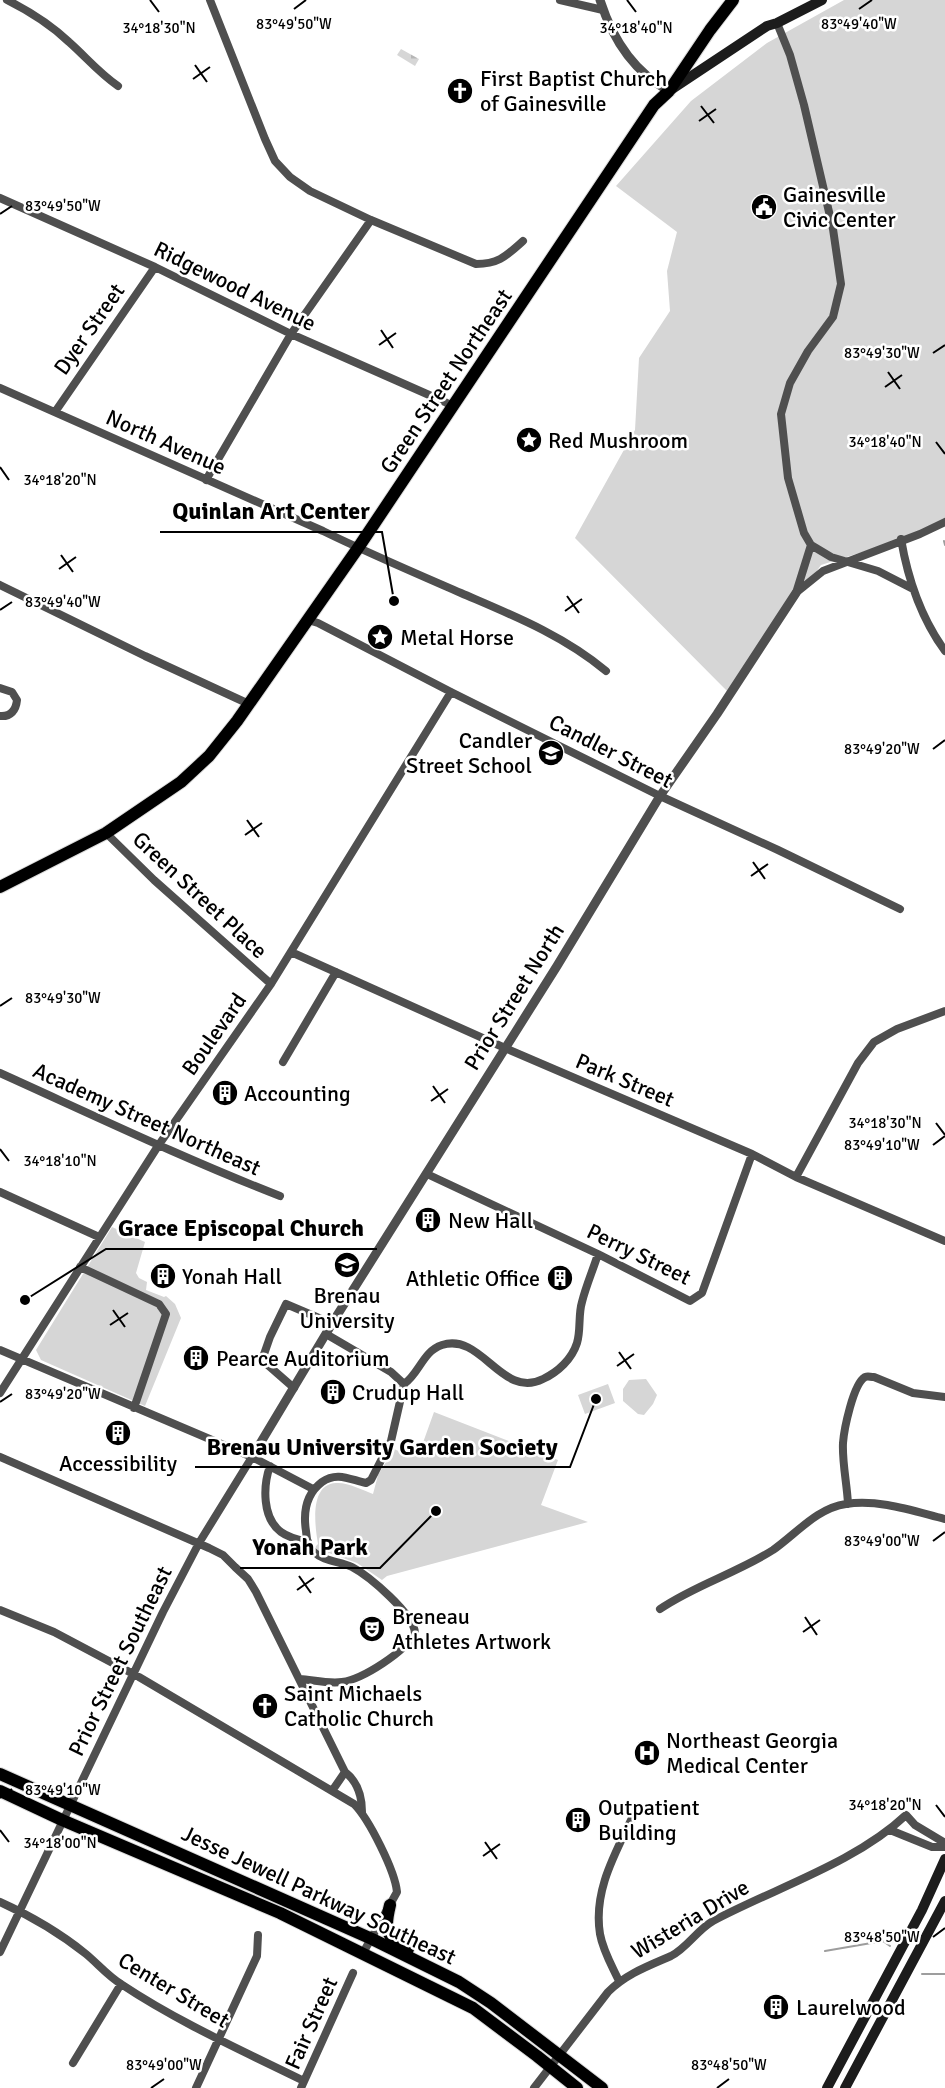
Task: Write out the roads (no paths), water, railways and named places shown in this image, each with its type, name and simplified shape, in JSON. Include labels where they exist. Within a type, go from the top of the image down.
[{"type":"main road","name":"Green Street Northeast","points":[[0,887],[106,833],[160,798],[209,756],[249,704],[358,548],[654,105],[669,91],[733,0]]},
{"type":"main road","points":[[669,91],[750,36],[822,0]]},
{"type":"main road","name":"Jesse Jewell Parkway Southeast","points":[[0,1774],[372,1939],[459,1982],[491,2003],[602,2088]]},
{"type":"main road","name":"Jesse Jewell Parkway Southeast","points":[[0,1791],[280,1913],[472,2008],[537,2055],[577,2088]]},
{"type":"main road","points":[[826,2088],[922,1910],[945,1859]]},
{"type":"main road","points":[[845,2088],[945,1901]]},
{"type":"main road","points":[[390,1905],[386,1929],[390,1936],[397,1943],[435,1964],[459,1982]]},
{"type":"street","points":[[7,0],[69,41],[98,71],[117,86]]},
{"type":"street","points":[[210,0],[275,161],[290,177],[310,191],[371,220],[476,264],[491,264],[502,259],[523,242]]},
{"type":"street","points":[[560,0],[603,10]]},
{"type":"street","points":[[600,0],[614,34],[627,55],[655,83],[669,91]]},
{"type":"street","points":[[777,24],[790,55],[804,105],[833,230],[841,284],[833,317],[808,351],[790,383],[781,414],[788,478],[804,533],[811,544],[831,557],[878,571],[913,589]]},
{"type":"street","name":"Ridgewood Avenue","points":[[0,198],[155,267],[291,334],[454,407]]},
{"type":"street","points":[[206,480],[291,334],[371,220]]},
{"type":"street","name":"Dyer Street","points":[[55,412],[155,267]]},
{"type":"street","name":"North Avenue","points":[[0,388],[533,624],[587,655],[606,671]]},
{"type":"street","points":[[796,593],[823,570],[846,563],[901,539],[920,534],[945,522]]},
{"type":"street","points":[[901,539],[913,589],[933,634],[945,651]]},
{"type":"street","points":[[796,593],[811,544]]},
{"type":"street","points":[[0,585],[249,704]]},
{"type":"street","name":"Prior Street North","points":[[252,1457],[660,796],[796,593]]},
{"type":"street","name":"Candler Street","points":[[308,620],[660,796],[900,909]]},
{"type":"street","points":[[0,688],[12,692],[17,700],[14,711],[0,716]]},
{"type":"street","name":"Boulevard","points":[[0,1393],[158,1146],[271,984],[451,692]]},
{"type":"street","name":"Green Street Place","points":[[106,833],[154,880],[271,984]]},
{"type":"street","name":"Park Street","points":[[291,951],[505,1048],[753,1154],[796,1177],[945,1241]]},
{"type":"street","points":[[282,1062],[336,972]]},
{"type":"street","points":[[796,1177],[858,1063],[874,1042],[897,1029],[945,1011]]},
{"type":"street","name":"Academy Street Northeast","points":[[0,1073],[158,1146],[280,1196]]},
{"type":"street","name":"Perry Street","points":[[427,1174],[598,1254],[690,1301],[702,1293],[753,1154]]},
{"type":"street","points":[[0,1192],[99,1237]]},
{"type":"street","points":[[300,1679],[343,1682],[378,1666],[405,1647],[415,1633],[412,1623],[387,1593],[371,1580],[353,1567],[321,1558],[311,1549],[304,1520],[313,1489],[334,1477],[341,1476],[366,1483],[371,1480],[391,1441],[404,1384],[413,1378],[425,1358],[440,1345],[468,1346],[517,1383],[537,1383],[553,1375],[566,1362],[577,1343],[581,1304],[598,1254]]},
{"type":"street","points":[[80,1267],[159,1304],[166,1314],[134,1408]]},
{"type":"street","points":[[294,1388],[262,1360],[285,1304],[326,1322],[329,1330],[391,1372],[404,1384]]},
{"type":"street","points":[[0,1350],[252,1457],[313,1489]]},
{"type":"street","points":[[848,1503],[843,1445],[847,1420],[863,1378],[874,1377],[912,1393],[945,1397]]},
{"type":"street","points":[[0,1457],[199,1543],[223,1556],[248,1579],[345,1772],[352,1777],[362,1798],[362,1814]]},
{"type":"street","name":"Prior Street Southeast","points":[[0,1952],[69,1805],[199,1543],[252,1457]]},
{"type":"street","points":[[270,1466],[265,1490],[273,1523],[288,1536],[308,1542]]},
{"type":"street","points":[[660,1609],[678,1596],[773,1550],[819,1515],[848,1503],[878,1503],[945,1519]]},
{"type":"street","points":[[0,1610],[54,1632],[133,1674],[348,1799],[362,1814],[396,1882],[397,1892],[363,1953]]},
{"type":"street","points":[[333,1791],[345,1772]]},
{"type":"street","name":"Wisteria Drive","points":[[534,2088],[619,1981],[672,1955],[710,1923],[873,1842],[906,1815],[915,1825],[945,1845]]},
{"type":"street","points":[[619,1981],[604,1948],[600,1934],[598,1908],[609,1865],[633,1816]]},
{"type":"street","points":[[890,1830],[932,1847],[945,1845]]},
{"type":"street","name":"Center Street","points":[[0,1902],[59,1934],[121,1984],[303,2084]]},
{"type":"street","points":[[196,2088],[257,1956],[258,1935]]},
{"type":"street","name":"Fair Street","points":[[303,2084],[353,1973]]},
{"type":"street","points":[[73,2063],[121,1984]]},
{"type":"waterway","points":[[944,541],[945,545]]},
{"type":"waterway","points":[[825,1951],[883,1941],[890,1946]]},
{"type":"waterway","points":[[922,1974],[945,1974]]},
{"type":"place","name":"First Baptist Church of Gainesville","points":[[460,91]]},
{"type":"place","name":"Gainesville Civic Center","points":[[764,207]]},
{"type":"place","name":"Red Mushroom","points":[[529,440]]},
{"type":"place","name":"Quinlan Art Center","points":[[394,601]]},
{"type":"place","name":"Metal Horse","points":[[380,637]]},
{"type":"place","name":"Candler Street School","points":[[551,753]]},
{"type":"place","name":"Accounting","points":[[225,1093]]},
{"type":"place","name":"New Hall","points":[[428,1220]]},
{"type":"place","name":"Brenau University","points":[[347,1265]]},
{"type":"place","name":"Yonah Hall","points":[[163,1276]]},
{"type":"place","name":"Athletic Office","points":[[560,1278]]},
{"type":"place","name":"Grace Episcopal Church","points":[[25,1300]]},
{"type":"place","name":"Pearce Auditorium","points":[[196,1358]]},
{"type":"place","name":"Crudup Hall","points":[[333,1392]]},
{"type":"place","name":"Brenau University Garden Society","points":[[596,1399]]},
{"type":"place","name":"Accessibility","points":[[118,1433]]},
{"type":"place","name":"Yonah Park","points":[[436,1511]]},
{"type":"place","name":"Breneau Athletes Artwork","points":[[372,1629]]},
{"type":"place","name":"Saint Michaels Catholic Church","points":[[265,1706]]},
{"type":"place","name":"Northeast Georgia Medical Center","points":[[647,1753]]},
{"type":"place","name":"Outpatient Building","points":[[578,1820]]},
{"type":"place","name":"Laurelwood","points":[[776,2007]]}]
